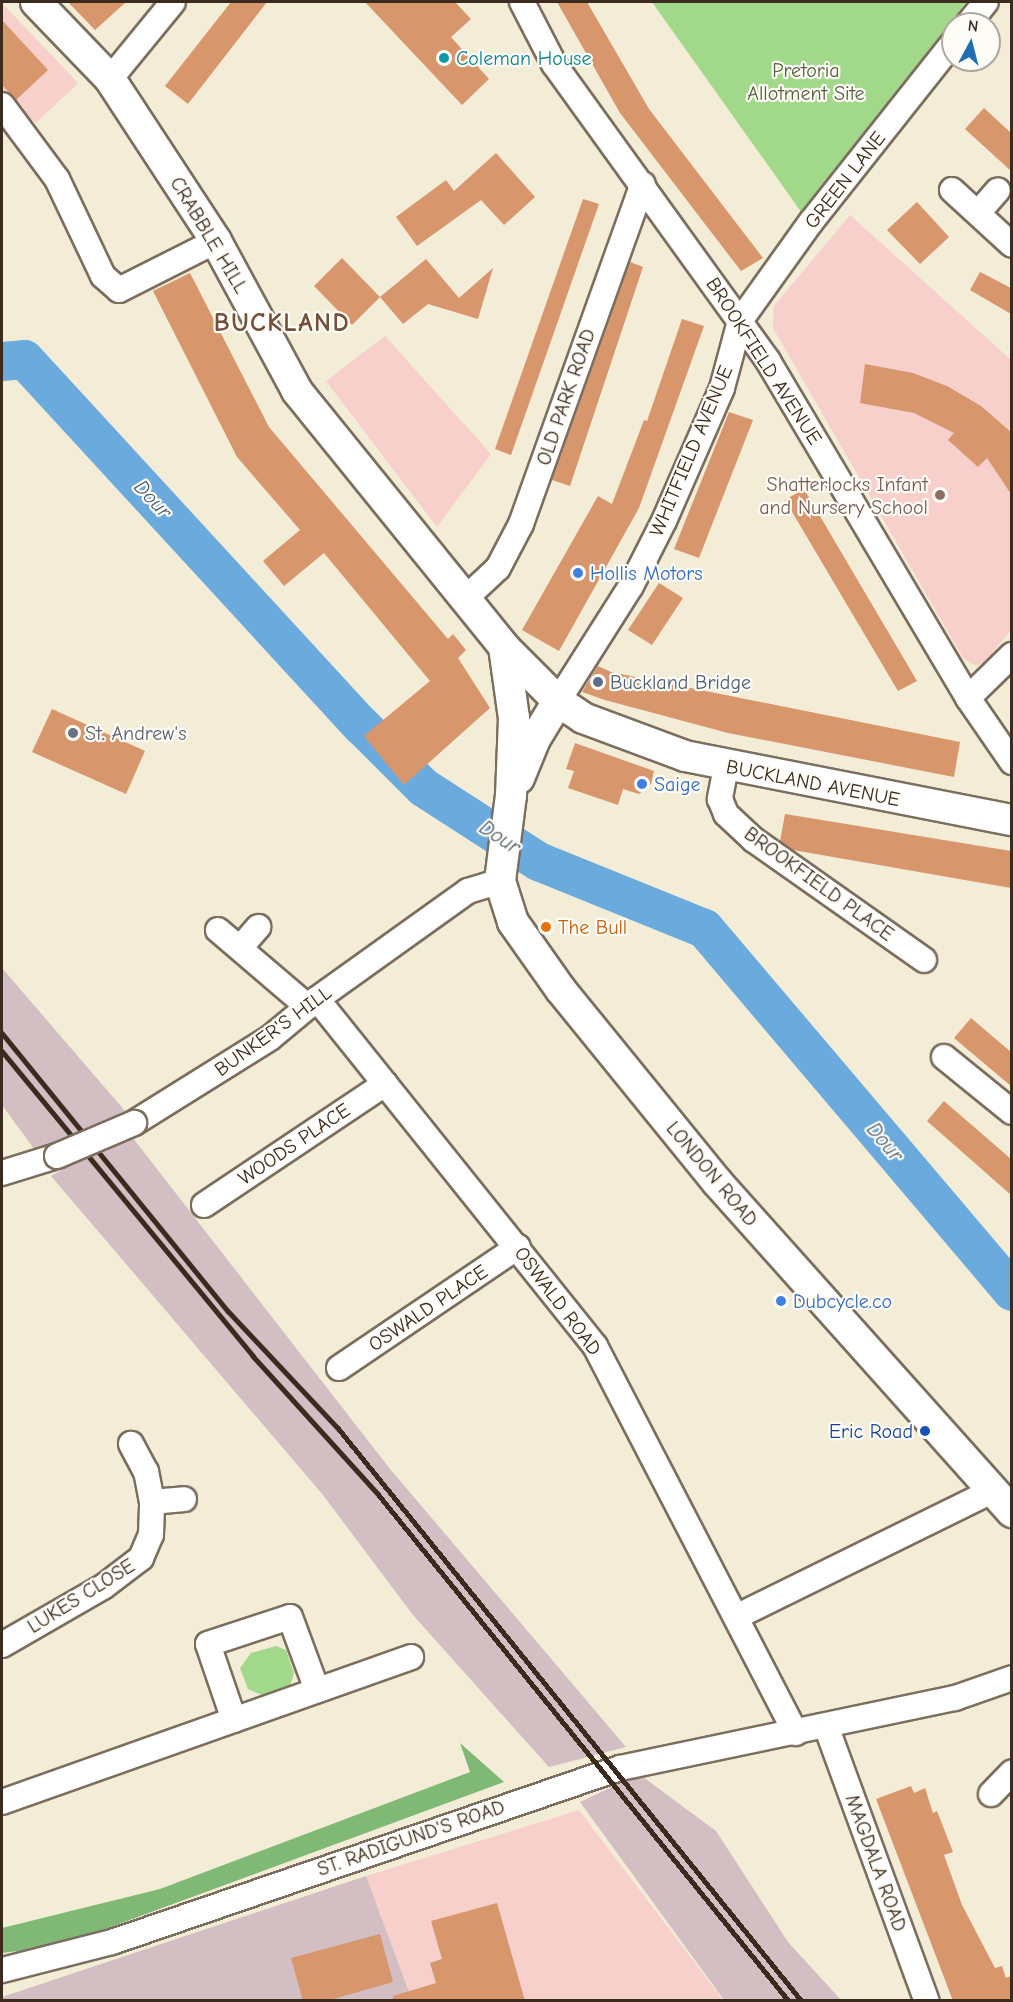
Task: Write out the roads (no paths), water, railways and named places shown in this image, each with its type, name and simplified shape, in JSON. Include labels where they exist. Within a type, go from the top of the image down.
[{"type":"main road","name":"CRABBLE HILL","points":[[36,2],[110,79],[216,241],[297,391],[467,597],[504,647]]},
{"type":"main road","name":"BUCKLAND AVENUE","points":[[504,647],[558,701],[583,718],[685,756],[726,767],[1011,820]]},
{"type":"main road","name":"LONDON ROAD","points":[[504,647],[514,718],[512,795],[500,869],[513,922],[568,999],[736,1205],[1003,1501]]},
{"type":"main road","name":"LONDON ROAD","points":[[512,795],[535,739],[558,701]]},
{"type":"street","points":[[110,79],[173,2]]},
{"type":"street","name":"BROOKFIELD AVENUE","points":[[522,2],[554,64],[740,321],[851,496],[968,698],[1011,762]]},
{"type":"street","name":"GREEN LANE","points":[[740,321],[811,222],[941,58]]},
{"type":"street","points":[[2,105],[57,179],[103,276],[119,290],[216,241]]},
{"type":"street","name":"OLD PARK ROAD","points":[[467,597],[498,568],[521,524],[643,184]]},
{"type":"street","points":[[952,190],[1011,245]]},
{"type":"street","points":[[978,213],[999,190]]},
{"type":"street","name":"WHITFIELD AVENUE","points":[[558,701],[631,586],[664,521],[722,388],[740,321]]},
{"type":"street","points":[[968,698],[1011,655]]},
{"type":"street","name":"BROOKFIELD PLACE","points":[[726,767],[720,799],[726,814],[754,840],[924,960]]},
{"type":"street","name":"BUNKER'S HILL","points":[[2,1173],[57,1156],[134,1124],[270,1038],[312,1003],[500,869]]},
{"type":"street","points":[[240,948],[258,927]]},
{"type":"street","name":"OSWALD ROAD","points":[[218,930],[312,1003],[385,1084],[596,1346],[796,1733]]},
{"type":"street","points":[[944,1057],[1011,1112]]},
{"type":"street","name":"WOODS PLACE","points":[[204,1205],[385,1084]]},
{"type":"street","name":"OSWALD PLACE","points":[[339,1368],[518,1247]]},
{"type":"street","name":"LUKES CLOSE","points":[[2,1645],[103,1587],[141,1558],[151,1535],[152,1502],[146,1472],[131,1444]]},
{"type":"street","points":[[152,1502],[184,1499]]},
{"type":"street","points":[[736,1617],[1003,1501]]},
{"type":"street","points":[[234,1720],[208,1644],[290,1617],[317,1690]]},
{"type":"street","points":[[2,1802],[411,1657]]},
{"type":"street","name":"ST. RADIGUND'S ROAD","points":[[2,1970],[112,1942],[600,1774],[684,1753],[796,1733],[955,1698],[1011,1678]]},
{"type":"street","name":"MAGDALA ROAD","points":[[826,1726],[926,2001]]},
{"type":"street","points":[[991,1794],[1011,1772]]},
{"type":"waterway","name":"Dour","points":[[2,361],[24,359],[361,725],[423,787],[538,861],[704,928],[1012,1291]]},
{"type":"railway","points":[[2,1033],[228,1311],[338,1428],[801,2000]]},
{"type":"railway","points":[[2,1051],[253,1356],[378,1494],[788,2000]]},
{"type":"place","name":"Coleman House","points":[[444,58]]},
{"type":"place","name":"Shatterlocks Infant and Nursery School","points":[[940,495]]},
{"type":"place","name":"Hollis Motors","points":[[578,573]]},
{"type":"place","name":"Buckland Bridge","points":[[598,682]]},
{"type":"place","name":"St. Andrew's","points":[[73,733]]},
{"type":"place","name":"Saige","points":[[642,784]]},
{"type":"place","name":"The Bull","points":[[546,927]]},
{"type":"place","name":"Dubcycle.co","points":[[781,1301]]},
{"type":"place","name":"Eric Road","points":[[925,1431]]},
{"type":"district","name":"BUCKLAND","points":[[282,324]]},
{"type":"park label","name":"Pretoria Allotment Site","points":[[806,82]]}]
